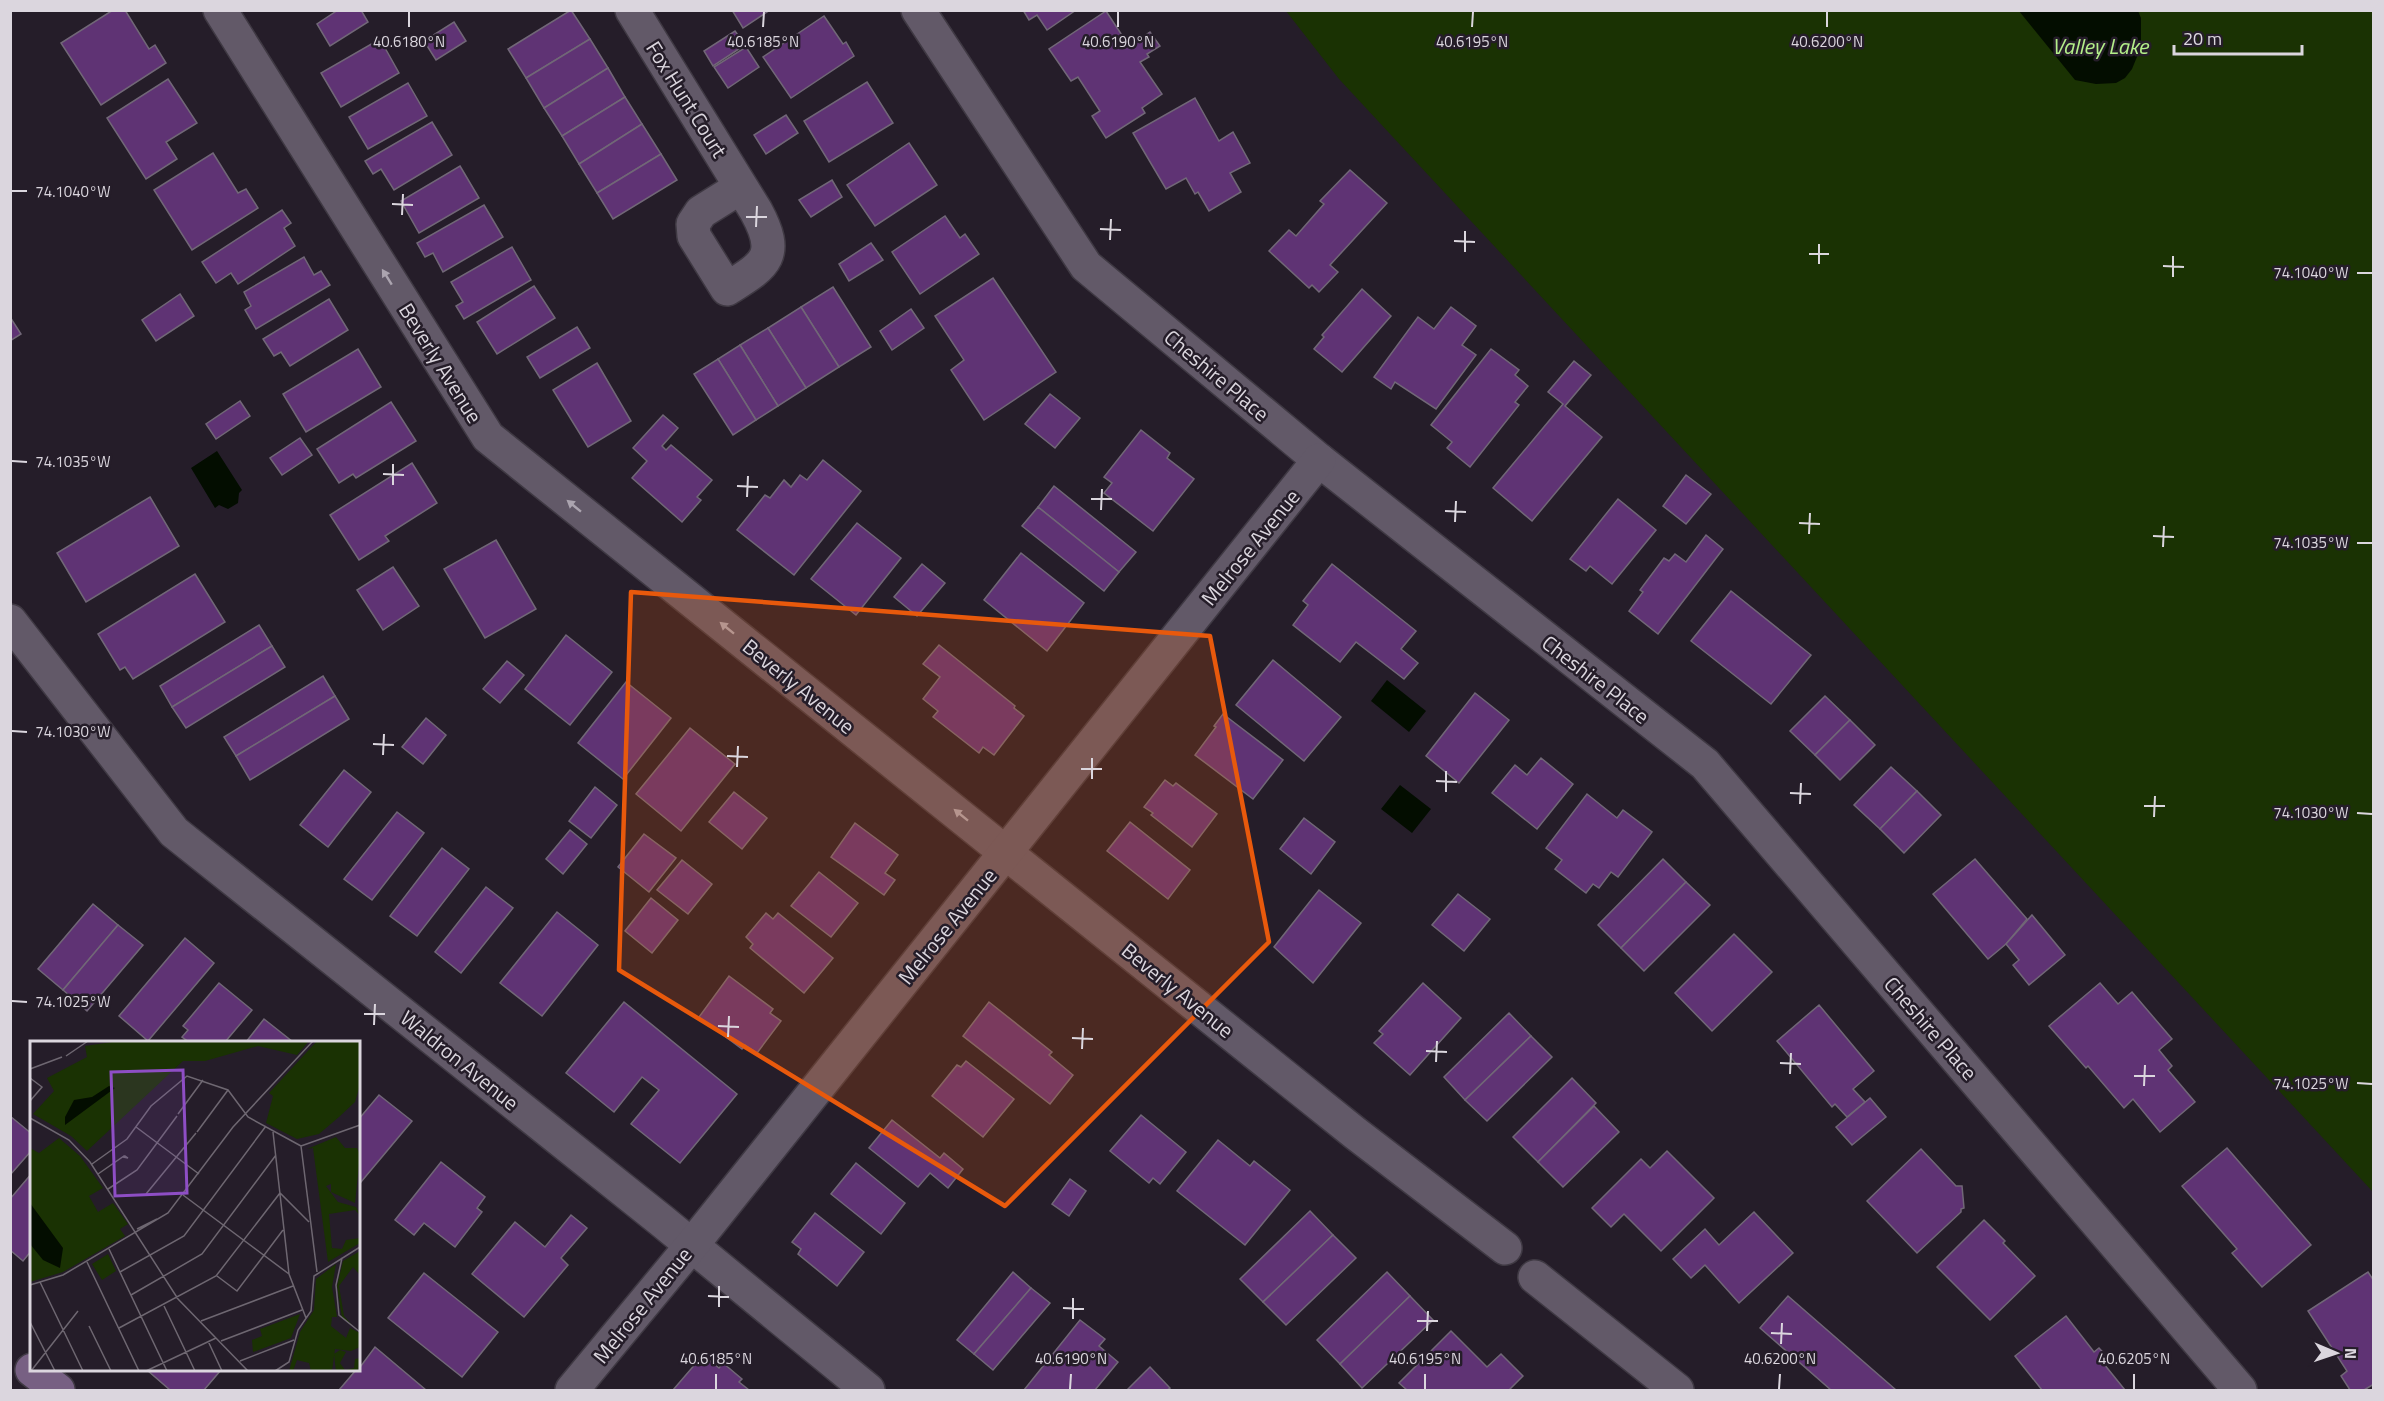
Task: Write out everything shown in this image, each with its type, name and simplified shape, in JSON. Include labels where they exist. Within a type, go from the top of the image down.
[{"type":"main road","points":[[10,1353],[30,1368]]},
{"type":"main road","points":[[34,1371],[58,1390]]},
{"type":"street","name":"Beverly Avenue","points":[[220,10],[488,437],[1355,1133],[1505,1248]]},
{"type":"street","name":"Fox Hunt Court","points":[[632,10],[741,187]]},
{"type":"street","name":"Cheshire Place","points":[[918,10],[1086,266],[1319,460],[1706,764],[2240,1390]]},
{"type":"street","name":"Melrose Avenue","points":[[572,1390],[692,1245],[1319,460]]},
{"type":"street","name":"Waldron Avenue","points":[[10,621],[174,832],[692,1245],[868,1390]]},
{"type":"street","points":[[1535,1277],[1677,1390]]},
{"type":"highlighted area","points":[[631,592],[1210,636],[1269,942],[1005,1206],[619,970]]},
{"type":"green space","points":[[1286,11],[2373,11],[2373,1192],[1339,79]]},
{"type":"water","name":"Valley Lake","points":[[2019,11],[2138,11],[2141,18],[2141,47],[2132,69],[2125,78],[2116,83],[2096,84],[2075,80]]},
{"type":"water","points":[[217,451],[242,490],[239,493],[238,503],[228,509],[219,505],[215,508],[191,468]]},
{"type":"water","points":[[1387,680],[1426,711],[1409,732],[1371,701]]},
{"type":"water","points":[[1400,785],[1431,809],[1412,833],[1381,809]]},
{"type":"building","points":[[113,10],[125,10],[149,49],[155,45],[166,63],[101,105],[61,43]]},
{"type":"building","points":[[338,10],[361,10],[368,22],[330,46],[317,24]]},
{"type":"building","points":[[571,10],[590,39],[526,78],[508,49]]},
{"type":"building","points":[[732,10],[770,10],[743,28]]},
{"type":"building","points":[[1023,10],[1076,10],[1047,30],[1037,15],[1029,20]]},
{"type":"building","points":[[1106,11],[1129,46],[1150,32],[1160,46],[1147,54],[1149,57],[1140,62],[1162,94],[1142,108],[1145,113],[1106,138],[1092,116],[1100,111],[1078,77],[1071,81],[1049,49]]},
{"type":"building","points":[[824,16],[843,44],[846,42],[854,56],[791,98],[763,57]]},
{"type":"building","points":[[454,22],[466,41],[436,60],[424,41]]},
{"type":"building","points":[[735,31],[745,45],[713,66],[704,51]]},
{"type":"building","points":[[380,39],[399,73],[341,107],[321,73]]},
{"type":"building","points":[[590,39],[608,68],[544,108],[526,78]]},
{"type":"building","points":[[746,47],[759,67],[728,88],[714,67]]},
{"type":"building","points":[[608,68],[625,97],[562,136],[544,108]]},
{"type":"building","points":[[168,79],[197,123],[166,142],[177,159],[146,179],[107,118]]},
{"type":"building","points":[[867,82],[893,123],[829,162],[804,121]]},
{"type":"building","points":[[408,83],[427,116],[368,149],[349,117]]},
{"type":"building","points":[[625,97],[642,124],[579,164],[562,136]]},
{"type":"building","points":[[1195,98],[1219,141],[1233,132],[1250,163],[1230,173],[1241,192],[1209,211],[1198,192],[1195,194],[1186,178],[1166,189],[1133,133]]},
{"type":"building","points":[[786,115],[798,133],[766,154],[754,135]]},
{"type":"building","points":[[432,122],[452,155],[394,190],[381,169],[373,174],[365,161]]},
{"type":"building","points":[[642,124],[661,154],[597,193],[579,164]]},
{"type":"building","points":[[909,143],[937,185],[875,226],[847,185]]},
{"type":"building","points":[[213,153],[238,193],[246,189],[258,208],[192,250],[154,190]]},
{"type":"building","points":[[661,154],[677,180],[613,219],[597,193]]},
{"type":"building","points":[[460,166],[479,198],[419,233],[401,201]]},
{"type":"building","points":[[1350,170],[1387,203],[1330,265],[1338,272],[1319,292],[1312,285],[1309,288],[1269,251],[1289,230],[1296,236],[1324,204],[1320,201]]},
{"type":"building","points":[[832,180],[842,197],[811,217],[799,200]]},
{"type":"building","points":[[484,205],[503,237],[443,272],[433,253],[425,257],[417,243]]},
{"type":"building","points":[[282,210],[291,223],[284,228],[295,246],[238,284],[231,273],[216,283],[202,262]]},
{"type":"building","points":[[945,216],[960,238],[965,234],[979,254],[920,294],[892,252]]},
{"type":"building","points":[[871,243],[883,260],[849,281],[839,264]]},
{"type":"building","points":[[512,247],[531,280],[464,319],[456,306],[463,302],[451,282]]},
{"type":"building","points":[[304,257],[314,275],[321,271],[330,285],[256,329],[245,310],[251,306],[244,292]]},
{"type":"building","points":[[993,278],[1056,372],[984,420],[951,370],[964,360],[935,316]]},
{"type":"building","points":[[534,286],[555,318],[497,354],[477,322]]},
{"type":"building","points":[[833,287],[871,347],[839,367],[801,307]]},
{"type":"building","points":[[1362,289],[1391,316],[1342,372],[1314,349],[1324,337],[1322,335]]},
{"type":"building","points":[[180,294],[194,316],[156,341],[142,320]]},
{"type":"building","points":[[329,299],[348,330],[290,366],[281,352],[274,356],[263,339]]},
{"type":"building","points":[[801,307],[839,367],[806,388],[768,328]]},
{"type":"building","points":[[1451,307],[1476,326],[1462,345],[1476,355],[1436,409],[1395,382],[1391,389],[1374,377],[1418,317],[1434,329]]},
{"type":"building","points":[[911,309],[924,328],[892,350],[880,331]]},
{"type":"building","points":[[10,317],[21,334],[10,341]]},
{"type":"building","points":[[577,327],[590,348],[540,378],[527,357]]},
{"type":"building","points":[[768,328],[806,388],[778,406],[740,345]]},
{"type":"building","points":[[740,345],[778,406],[756,420],[718,359]]},
{"type":"building","points":[[358,349],[381,387],[306,432],[283,394]]},
{"type":"building","points":[[1491,349],[1519,370],[1515,375],[1528,386],[1515,402],[1519,405],[1470,467],[1447,448],[1452,442],[1431,425]]},
{"type":"building","points":[[718,359],[756,420],[733,435],[694,374]]},
{"type":"building","points":[[1574,361],[1591,375],[1565,406],[1602,437],[1532,521],[1493,488],[1563,404],[1548,392]]},
{"type":"building","points":[[597,363],[631,421],[588,447],[553,390]]},
{"type":"building","points":[[1050,394],[1080,418],[1055,448],[1025,424]]},
{"type":"building","points":[[240,401],[250,416],[216,439],[206,424]]},
{"type":"building","points":[[391,402],[416,441],[356,478],[353,474],[339,483],[317,449]]},
{"type":"building","points":[[663,415],[678,428],[662,446],[666,450],[671,445],[712,480],[697,497],[701,500],[682,522],[632,478],[647,461],[633,448]]},
{"type":"building","points":[[1141,430],[1170,453],[1167,458],[1194,479],[1153,531],[1104,493],[1112,483],[1104,477]]},
{"type":"building","points":[[300,438],[312,455],[282,475],[270,458]]},
{"type":"building","points":[[823,460],[861,491],[794,575],[737,530],[765,495],[770,498],[784,480],[791,487],[800,475],[807,480]]},
{"type":"building","points":[[412,463],[437,503],[385,536],[389,541],[359,560],[330,515]]},
{"type":"building","points":[[1686,475],[1711,494],[1686,524],[1663,506]]},
{"type":"building","points":[[1054,486],[1136,552],[1119,572],[1038,507]]},
{"type":"building","points":[[150,497],[179,546],[86,602],[57,553]]},
{"type":"building","points":[[1618,499],[1656,530],[1612,584],[1590,566],[1586,571],[1570,559]]},
{"type":"building","points":[[1038,507],[1119,572],[1104,591],[1022,526]]},
{"type":"building","points":[[857,523],[901,558],[856,615],[811,579]]},
{"type":"building","points":[[1706,535],[1723,549],[1658,634],[1629,611],[1643,592],[1640,590],[1664,558],[1669,561],[1675,554],[1686,562]]},
{"type":"building","points":[[496,540],[536,609],[485,638],[444,569]]},
{"type":"building","points":[[1021,553],[1084,603],[1047,651],[984,600]]},
{"type":"building","points":[[922,564],[945,583],[917,616],[894,597]]},
{"type":"building","points":[[1332,564],[1416,631],[1401,649],[1418,663],[1404,679],[1356,642],[1340,662],[1293,625],[1308,605],[1303,601]]},
{"type":"building","points":[[393,567],[419,606],[383,630],[357,590]]},
{"type":"building","points":[[195,574],[225,622],[133,679],[125,667],[120,670],[98,634]]},
{"type":"building","points":[[1731,591],[1811,655],[1771,704],[1691,641]]},
{"type":"building","points":[[259,625],[272,646],[172,707],[160,686]]},
{"type":"building","points":[[566,635],[612,672],[570,725],[525,689]]},
{"type":"building","points":[[939,645],[1015,706],[1014,708],[1024,716],[994,755],[983,747],[979,753],[933,717],[938,711],[923,699],[940,677],[923,664]]},
{"type":"building","points":[[272,646],[285,667],[186,728],[172,707]]},
{"type":"building","points":[[1273,660],[1341,717],[1304,761],[1236,705]]},
{"type":"building","points":[[507,661],[524,675],[500,703],[483,689]]},
{"type":"building","points":[[323,676],[335,696],[236,756],[224,737]]},
{"type":"building","points":[[626,682],[671,718],[623,779],[578,743]]},
{"type":"building","points":[[1475,693],[1509,720],[1459,783],[1426,756]]},
{"type":"building","points":[[335,696],[349,719],[250,780],[236,756]]},
{"type":"building","points":[[1825,696],[1850,720],[1815,755],[1790,731]]},
{"type":"building","points":[[1223,714],[1283,760],[1253,799],[1195,755]]},
{"type":"building","points":[[426,718],[446,735],[423,764],[402,747]]},
{"type":"building","points":[[1850,720],[1875,745],[1840,780],[1815,755]]},
{"type":"building","points":[[690,728],[735,764],[681,831],[636,794]]},
{"type":"building","points":[[1541,758],[1573,784],[1537,829],[1492,793],[1515,765],[1527,775]]},
{"type":"building","points":[[1891,767],[1917,791],[1880,829],[1854,805]]},
{"type":"building","points":[[344,770],[371,792],[328,847],[300,825]]},
{"type":"building","points":[[1165,780],[1173,786],[1176,783],[1217,814],[1192,847],[1144,807]]},
{"type":"building","points":[[595,787],[617,805],[591,838],[569,821]]},
{"type":"building","points":[[1917,791],[1941,815],[1904,853],[1880,829]]},
{"type":"building","points":[[734,792],[767,818],[742,849],[709,822]]},
{"type":"building","points":[[1587,794],[1617,818],[1623,810],[1652,832],[1618,877],[1611,872],[1599,888],[1593,884],[1586,893],[1555,869],[1562,860],[1546,848]]},
{"type":"building","points":[[397,812],[424,833],[372,900],[344,879]]},
{"type":"building","points":[[1304,818],[1335,842],[1311,874],[1280,849]]},
{"type":"building","points":[[1130,822],[1190,870],[1168,899],[1107,851]]},
{"type":"building","points":[[855,823],[898,855],[885,873],[895,880],[884,895],[831,857]]},
{"type":"building","points":[[570,830],[587,844],[563,874],[546,859]]},
{"type":"building","points":[[644,834],[676,858],[649,892],[618,867]]},
{"type":"building","points":[[442,848],[469,869],[417,936],[390,916]]},
{"type":"building","points":[[1663,859],[1686,882],[1621,948],[1598,925]]},
{"type":"building","points":[[1975,859],[2027,919],[2006,944],[1988,959],[1933,894]]},
{"type":"building","points":[[682,860],[712,884],[688,914],[657,890]]},
{"type":"building","points":[[819,872],[858,903],[831,937],[791,906]]},
{"type":"building","points":[[1686,882],[1710,905],[1644,971],[1621,948]]},
{"type":"building","points":[[486,887],[513,908],[461,973],[435,952]]},
{"type":"building","points":[[1319,890],[1361,923],[1313,983],[1274,947]]},
{"type":"building","points":[[1458,894],[1490,919],[1464,951],[1432,925]]},
{"type":"building","points":[[651,898],[678,920],[652,953],[625,931]]},
{"type":"building","points":[[93,904],[118,925],[63,990],[38,969]]},
{"type":"building","points":[[557,912],[598,945],[542,1016],[500,983]]},
{"type":"building","points":[[766,913],[773,919],[778,913],[833,958],[804,993],[750,948],[753,944],[746,937]]},
{"type":"building","points":[[2032,915],[2065,955],[2029,985],[2013,965],[2019,960],[2006,944]]},
{"type":"building","points":[[118,925],[143,945],[87,1011],[63,990]]},
{"type":"building","points":[[1734,934],[1772,972],[1712,1031],[1675,993]]},
{"type":"building","points":[[185,938],[214,963],[148,1041],[119,1016]]},
{"type":"building","points":[[729,976],[773,1009],[770,1013],[781,1021],[757,1053],[745,1045],[742,1049],[699,1017]]},
{"type":"building","points":[[219,983],[252,1010],[226,1041],[188,1041],[182,1037],[188,1030],[183,1026]]},
{"type":"building","points":[[1423,983],[1461,1018],[1410,1075],[1374,1043],[1383,1034],[1379,1031]]},
{"type":"building","points":[[2100,983],[2118,1004],[2132,992],[2172,1039],[2159,1050],[2172,1066],[2168,1070],[2195,1102],[2160,1132],[2133,1099],[2124,1108],[2049,1026]]},
{"type":"building","points":[[624,1002],[737,1094],[680,1163],[631,1124],[659,1090],[642,1077],[614,1112],[566,1073]]},
{"type":"building","points":[[989,1002],[1052,1052],[1049,1055],[1073,1075],[1050,1104],[963,1036]]},
{"type":"building","points":[[1819,1005],[1874,1071],[1853,1089],[1865,1102],[1847,1117],[1835,1104],[1832,1107],[1777,1041]]},
{"type":"building","points":[[1509,1013],[1531,1036],[1465,1100],[1444,1077]]},
{"type":"building","points":[[264,1019],[292,1041],[247,1041]]},
{"type":"building","points":[[1531,1036],[1552,1057],[1487,1121],[1465,1100]]},
{"type":"building","points":[[966,1061],[1014,1099],[983,1137],[932,1096],[957,1065],[961,1067]]},
{"type":"building","points":[[1572,1078],[1596,1103],[1538,1162],[1513,1137]]},
{"type":"building","points":[[379,1095],[412,1121],[361,1182],[360,1181],[360,1118]]},
{"type":"building","points":[[1870,1098],[1886,1117],[1852,1145],[1836,1127]]},
{"type":"building","points":[[1594,1106],[1619,1132],[1563,1187],[1538,1162]]},
{"type":"building","points":[[1141,1115],[1186,1152],[1160,1184],[1153,1178],[1149,1183],[1110,1151]]},
{"type":"building","points":[[10,1116],[30,1132],[30,1152],[10,1175]]},
{"type":"building","points":[[892,1120],[940,1158],[944,1153],[963,1169],[948,1188],[930,1173],[918,1187],[869,1148]]},
{"type":"building","points":[[1218,1140],[1250,1166],[1254,1161],[1290,1190],[1245,1245],[1177,1191]]},
{"type":"building","points":[[2227,1148],[2311,1245],[2262,1287],[2232,1253],[2237,1249],[2182,1186]]},
{"type":"building","points":[[1921,1149],[1956,1186],[1962,1186],[1964,1208],[1917,1253],[1867,1201]]},
{"type":"building","points":[[1667,1151],[1714,1198],[1661,1251],[1624,1214],[1611,1227],[1592,1208],[1641,1159],[1650,1168]]},
{"type":"building","points":[[441,1162],[485,1197],[477,1208],[482,1212],[455,1247],[424,1223],[414,1235],[395,1220]]},
{"type":"building","points":[[856,1163],[905,1203],[881,1234],[831,1194]]},
{"type":"building","points":[[30,1175],[30,1252],[23,1261],[10,1250],[10,1199]]},
{"type":"building","points":[[1070,1179],[1086,1191],[1069,1216],[1052,1204]]},
{"type":"building","points":[[1310,1211],[1333,1235],[1263,1302],[1240,1279]]},
{"type":"building","points":[[1754,1212],[1793,1253],[1739,1303],[1705,1265],[1691,1278],[1673,1259],[1705,1229],[1719,1245]]},
{"type":"building","points":[[815,1213],[864,1252],[837,1286],[798,1254],[801,1249],[792,1242]]},
{"type":"building","points":[[571,1215],[587,1228],[561,1258],[568,1265],[524,1317],[472,1274],[515,1222],[545,1247]]},
{"type":"building","points":[[1984,1220],[2035,1276],[1990,1320],[1937,1267]]},
{"type":"building","points":[[1333,1235],[1356,1258],[1286,1325],[1263,1302]]},
{"type":"building","points":[[1013,1272],[1031,1288],[974,1354],[957,1340]]},
{"type":"building","points":[[1387,1272],[1410,1296],[1340,1364],[1317,1340]]},
{"type":"building","points":[[2368,1272],[2374,1281],[2374,1384],[2364,1390],[2350,1390],[2341,1376],[2347,1371],[2308,1311]]},
{"type":"building","points":[[424,1273],[498,1332],[462,1377],[388,1318]]},
{"type":"building","points":[[1031,1288],[1050,1303],[993,1370],[974,1354]]},
{"type":"building","points":[[1410,1296],[1433,1320],[1362,1388],[1340,1364]]},
{"type":"building","points":[[1788,1296],[1896,1390],[1831,1390],[1760,1328]]},
{"type":"building","points":[[2066,1316],[2094,1352],[2099,1348],[2109,1359],[2104,1364],[2125,1390],[2042,1390],[2015,1356]]},
{"type":"building","points":[[1080,1320],[1105,1339],[1099,1346],[1118,1362],[1095,1390],[1024,1390]]},
{"type":"building","points":[[1451,1331],[1487,1367],[1501,1354],[1523,1376],[1509,1390],[1407,1390],[1399,1383]]},
{"type":"building","points":[[375,1347],[426,1390],[339,1390],[355,1371],[360,1371],[360,1367]]},
{"type":"building","points":[[703,1355],[719,1368],[723,1363],[742,1379],[739,1382],[749,1390],[673,1390]]},
{"type":"building","points":[[1150,1367],[1170,1388],[1167,1390],[1127,1390]]},
{"type":"building","points":[[148,1371],[220,1371],[204,1390],[170,1390]]}]
